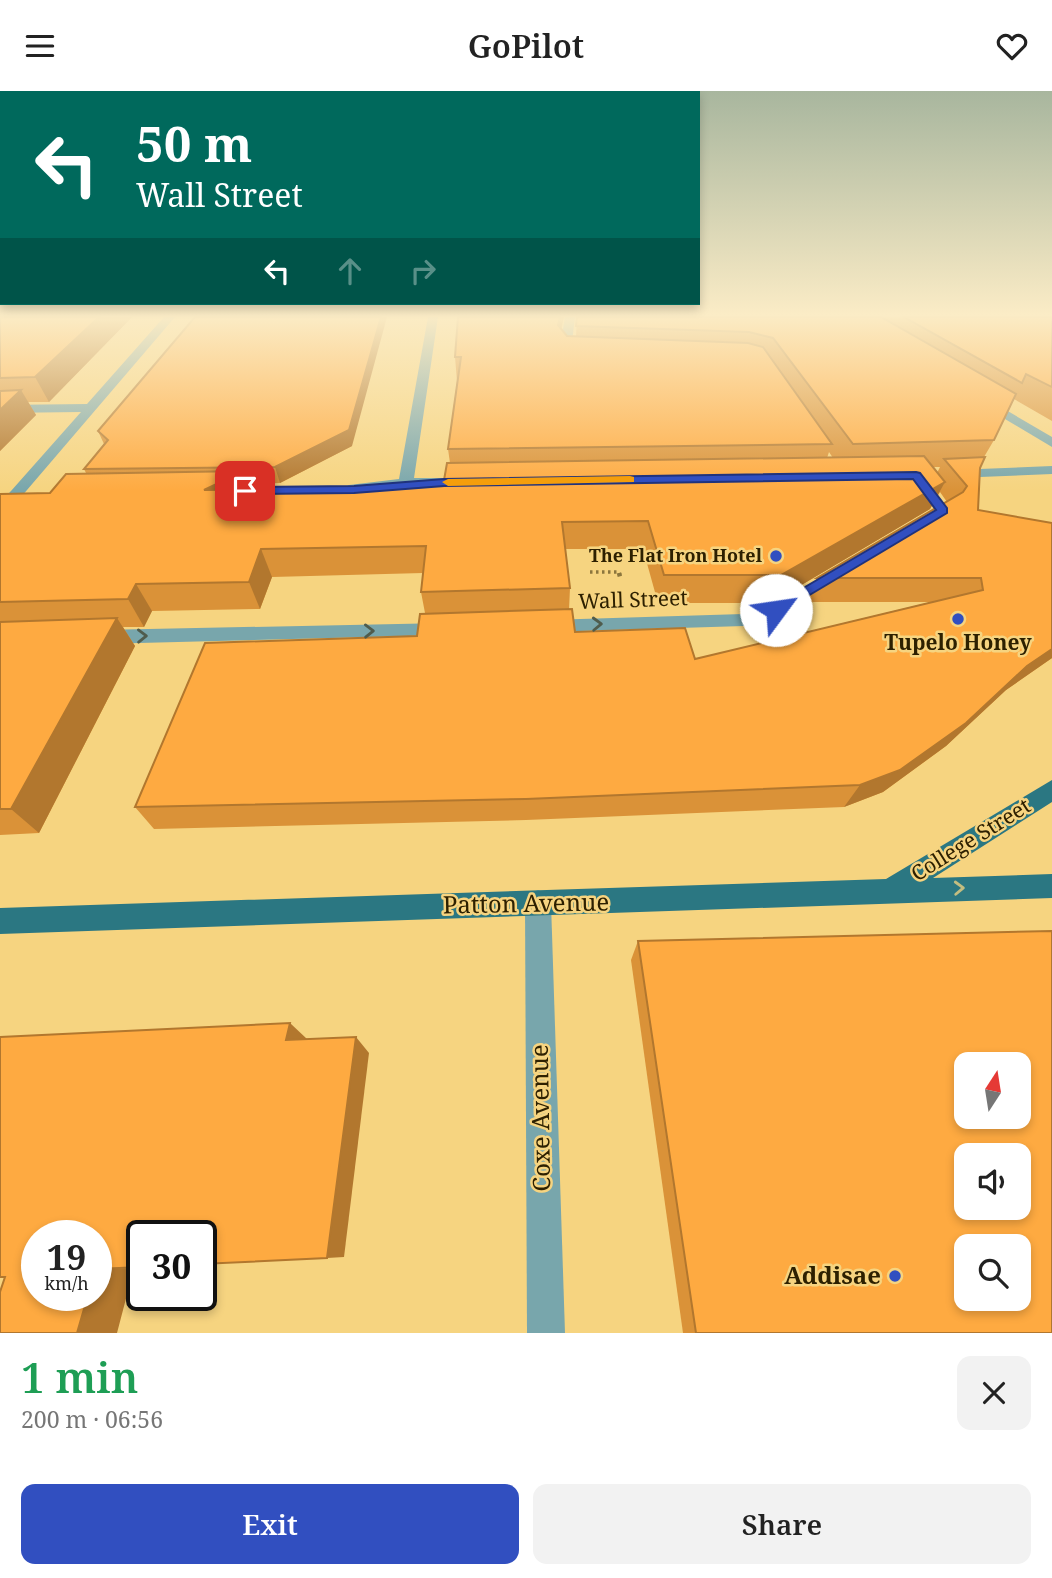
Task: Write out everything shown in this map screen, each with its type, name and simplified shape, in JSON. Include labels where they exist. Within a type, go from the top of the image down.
[{"type":"main road","name":"College Street","points":[[891,890],[1052,790]]},
{"type":"main road","name":"Patton Avenue","points":[[0,921],[1052,886]]},
{"type":"street","points":[[8,494],[120,375]]},
{"type":"street","points":[[406,483],[424,375]]},
{"type":"street","points":[[970,392],[1052,443]]},
{"type":"street","points":[[0,409],[91,408]]},
{"type":"street","points":[[943,475],[1052,470]]},
{"type":"street","points":[[327,489],[406,483],[484,482]]},
{"type":"street","points":[[8,494],[41,494]]},
{"type":"street","name":"Wall Street","points":[[536,626],[744,620],[776,610],[848,568]]},
{"type":"street","points":[[82,638],[467,628]]},
{"type":"street","name":"Coxe Avenue","points":[[538,903],[546,1333]]},
{"type":"path","points":[[590,572],[620,572],[620,577]]},
{"type":"building","points":[[0,375],[37,375],[35,377],[0,378]]},
{"type":"building","points":[[146,375],[365,375],[349,430],[275,467],[84,469],[108,440],[98,431]]},
{"type":"building","points":[[458,375],[783,375],[832,444],[448,449]]},
{"type":"building","points":[[801,375],[983,375],[1016,394],[994,440],[853,444]]},
{"type":"building","points":[[1008,375],[1026,375],[1022,383]]},
{"type":"building","points":[[1028,375],[1052,375],[1052,387]]},
{"type":"building","points":[[21,390],[0,410],[0,391]]},
{"type":"building","points":[[924,456],[945,482],[781,575],[664,575],[648,521],[562,522],[570,588],[421,592],[426,546],[261,549],[249,582],[136,584],[128,599],[0,602],[0,494],[50,493],[66,474],[244,471],[204,490],[443,486],[447,463]]},
{"type":"building","points":[[985,457],[980,468],[978,510],[1052,523],[1052,649],[1027,666],[966,723],[900,770],[860,785],[526,799],[135,807],[205,643],[417,636],[420,614],[572,609],[575,632],[685,628],[695,659],[983,590],[981,578],[817,578],[963,492],[967,486],[944,459]]},
{"type":"building","points":[[117,618],[11,809],[0,809],[0,622]]},
{"type":"building","points":[[1052,931],[1052,1333],[696,1333],[638,941]]},
{"type":"building","points":[[290,1023],[286,1040],[356,1037],[327,1258],[217,1263],[217,1220],[126,1220],[126,1268],[112,1268],[112,1220],[21,1220],[21,1311],[83,1311],[77,1333],[0,1333],[0,1292],[5,1277],[0,1277],[0,1037]]},
{"type":"slow traffic","points":[[448,482],[630,480]]},
{"type":"place","name":"The Flat Iron Hotel","points":[[776,556]]},
{"type":"place","name":"Tupelo Honey","points":[[958,619]]},
{"type":"place","name":"Addisae","points":[[895,1276]]},
{"type":"route","points":[[245,491],[354,489],[444,482],[916,476],[943,511],[776,610]]}]
